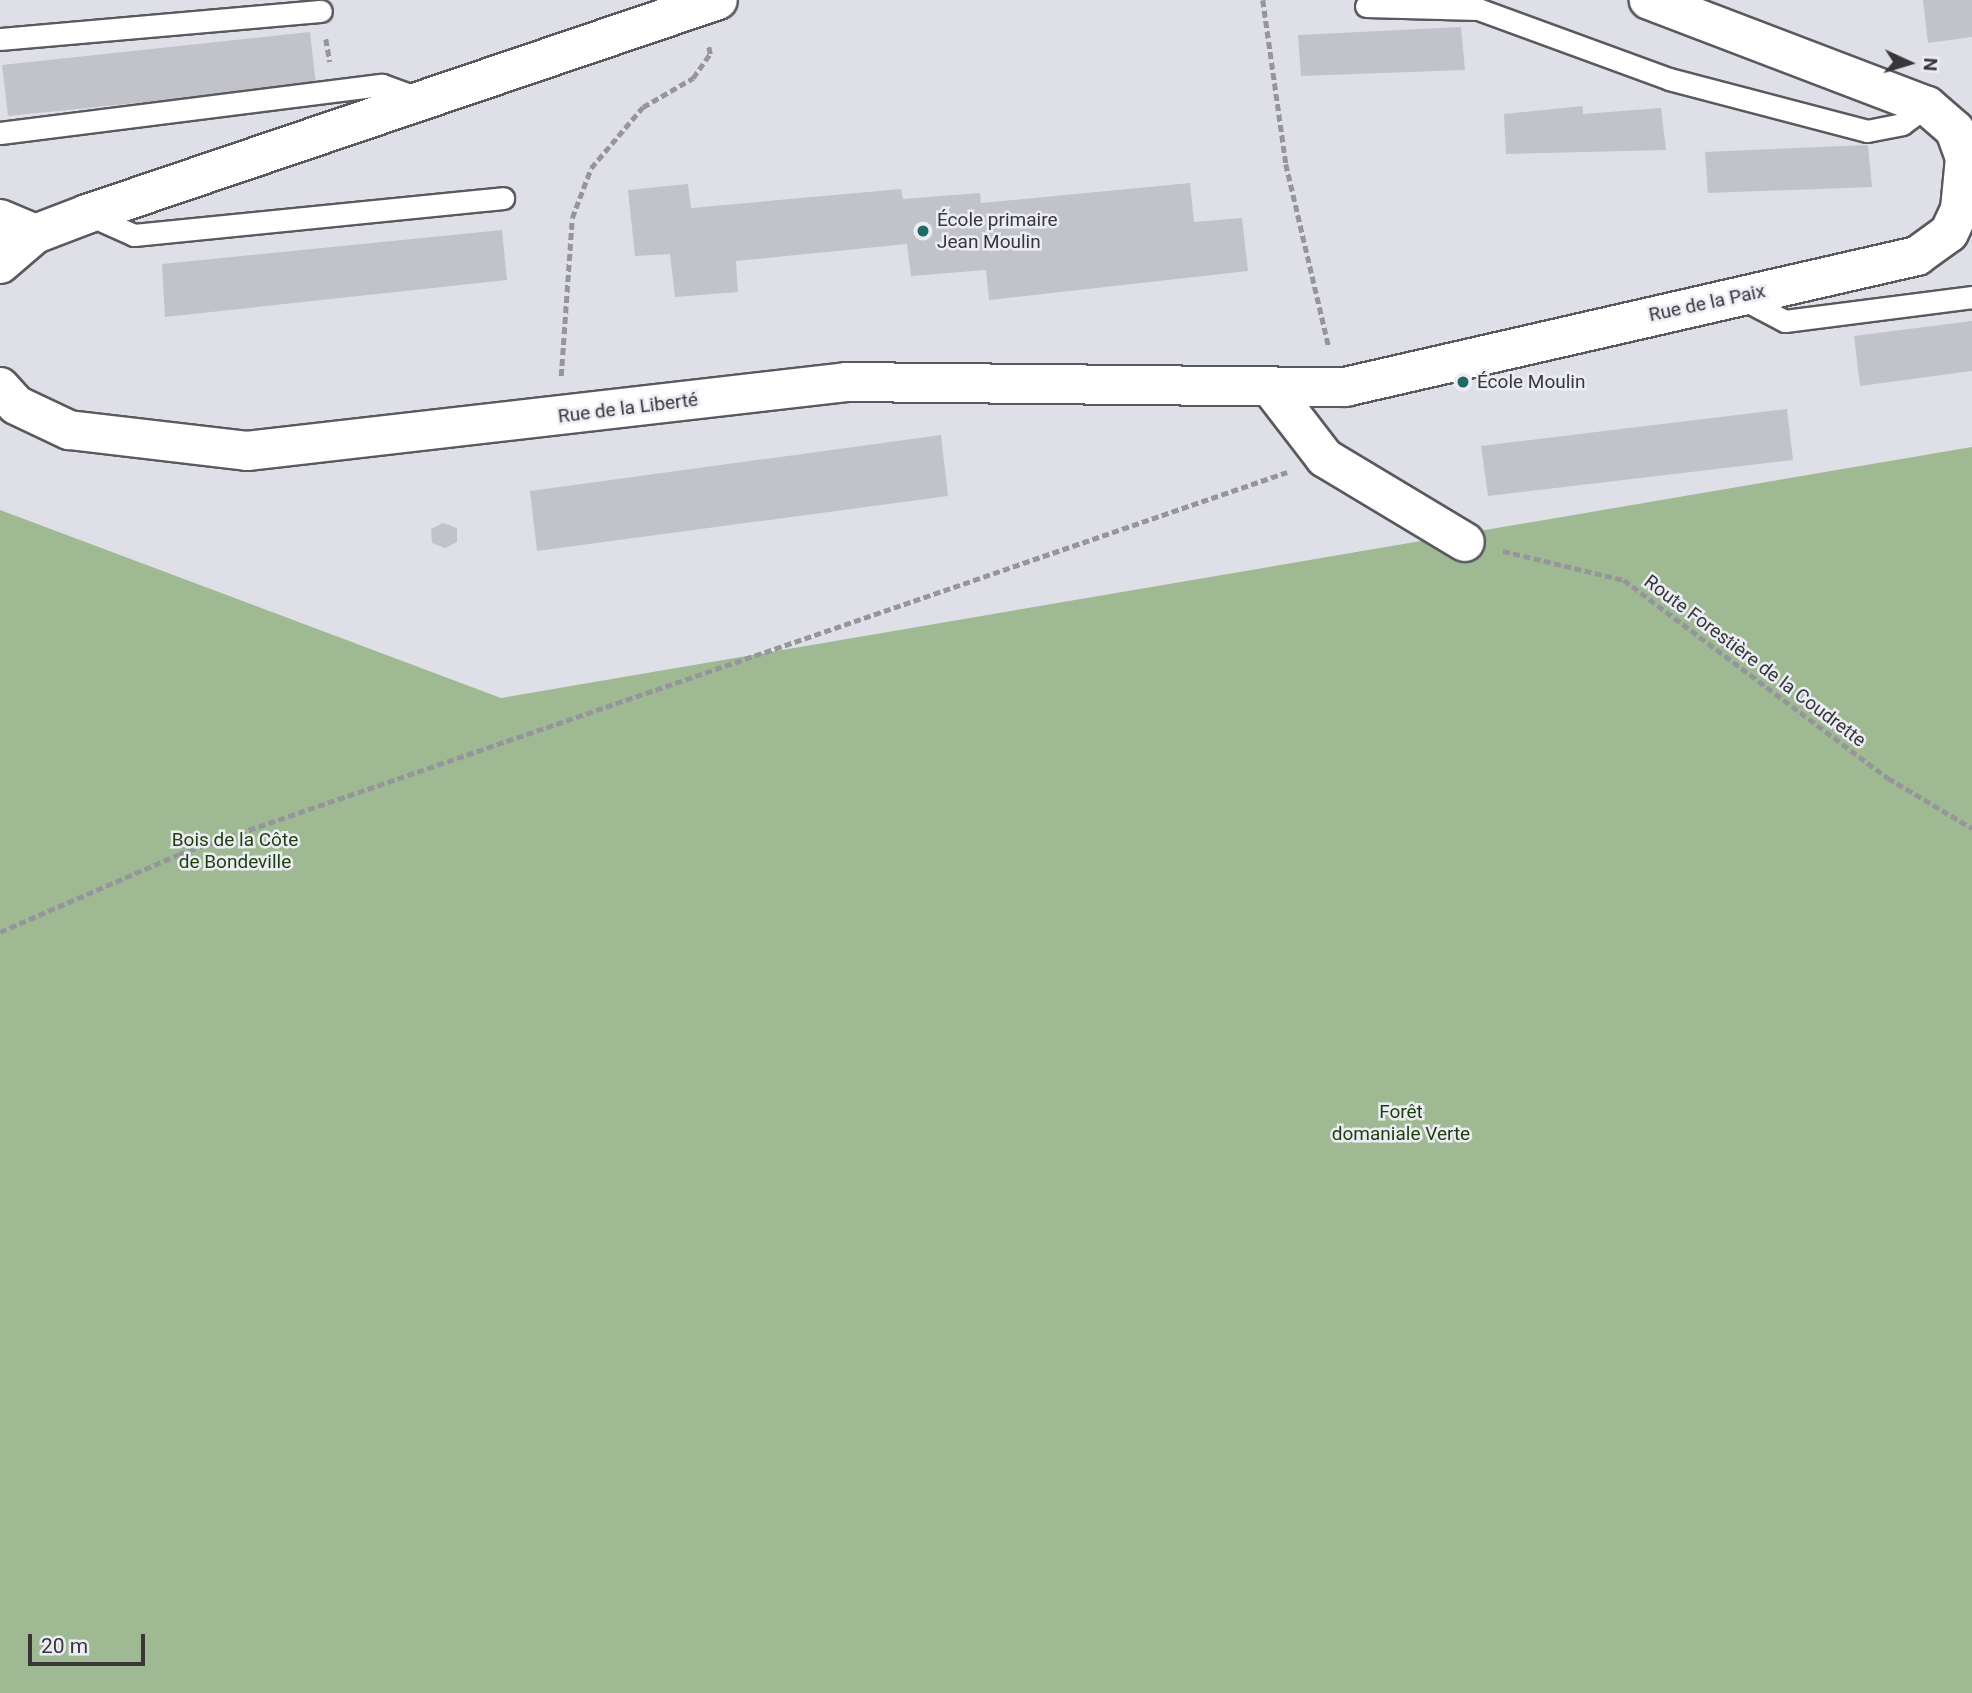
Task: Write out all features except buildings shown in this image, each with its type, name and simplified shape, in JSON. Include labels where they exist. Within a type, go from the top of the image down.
[{"type":"street","name":"Rue de la Paix","points":[[1271,388],[1345,387],[1482,352],[1917,256],[1949,233],[1960,209],[1965,158],[1955,130],[1927,106],[1653,0]]},
{"type":"street","points":[[0,264],[35,234],[87,214],[708,3]]},
{"type":"street","points":[[0,219],[35,234]]},
{"type":"street","name":"Rue de la Liberté","points":[[0,387],[16,405],[69,430],[247,451],[846,382],[1271,388]]},
{"type":"street","points":[[1271,388],[1325,458],[1465,542]]},
{"type":"lane","points":[[1366,6],[1478,9],[1669,79],[1867,131],[1902,124],[1927,106]]},
{"type":"lane","points":[[0,39],[321,10]]},
{"type":"lane","points":[[0,132],[382,85],[423,100]]},
{"type":"lane","points":[[87,214],[134,235],[503,198]]},
{"type":"lane","points":[[1738,296],[1786,321],[1972,297]]},
{"type":"path","points":[[1263,0],[1286,164],[1325,337],[1345,387]]},
{"type":"path","points":[[560,416],[563,283],[572,218],[591,168],[643,107],[693,78],[710,54],[708,3]]},
{"type":"path","points":[[0,932],[179,854],[691,682],[1325,458]]},
{"type":"path","name":"Route Forestière de la Coudrette","points":[[1465,542],[1624,580],[1888,778],[1972,828]]},
{"type":"green space","name":"Forêt domaniale Verte","points":[[1972,447],[1972,1693],[0,1693],[0,510],[501,698]]},
{"type":"place","name":"École primaire Jean Moulin","points":[[923,231]]},
{"type":"place","name":"École Moulin","points":[[1463,382]]},
{"type":"park label","name":"Bois de la Côte de Bondeville","points":[[235,851]]}]
